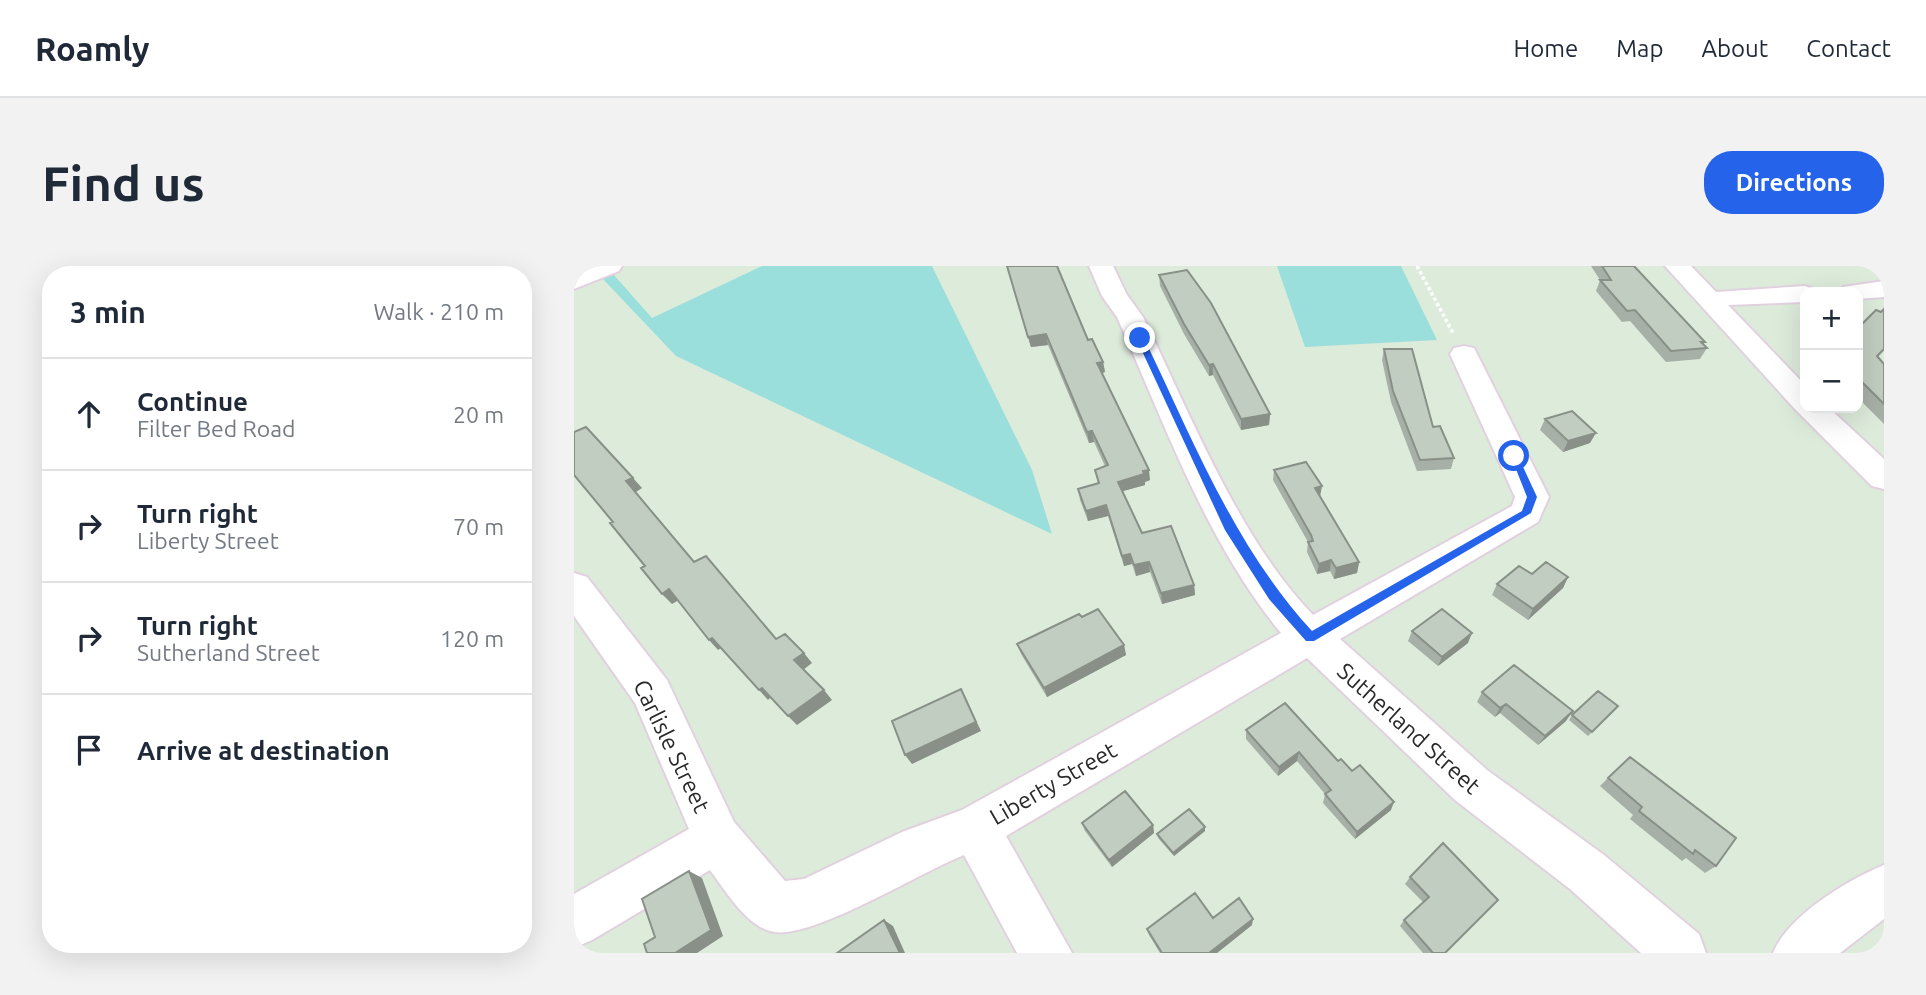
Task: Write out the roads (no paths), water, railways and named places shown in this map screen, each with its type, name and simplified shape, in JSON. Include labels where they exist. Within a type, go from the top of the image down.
[{"type":"street","points":[[574,282],[610,266]]},
{"type":"street","name":"Sutherland Street","points":[[1101,266],[1115,296],[1130,317],[1231,530],[1273,596],[1310,638],[1471,785],[1587,872],[1679,953]]},
{"type":"street","points":[[1677,266],[1800,397]]},
{"type":"street","points":[[1863,291],[1884,289]]},
{"type":"street","points":[[1710,301],[1727,297],[1800,294]]},
{"type":"street","name":"Liberty Street","points":[[717,839],[744,875],[775,907],[807,904],[919,849],[975,828],[1526,513],[1532,497],[1464,354]]},
{"type":"street","points":[[1817,413],[1884,478]]},
{"type":"street","name":"Carlisle Street","points":[[574,587],[652,693],[717,839]]},
{"type":"street","points":[[975,828],[1046,953]]},
{"type":"street","points":[[574,922],[717,839]]},
{"type":"street","points":[[1799,953],[1845,915],[1884,890]]}]
